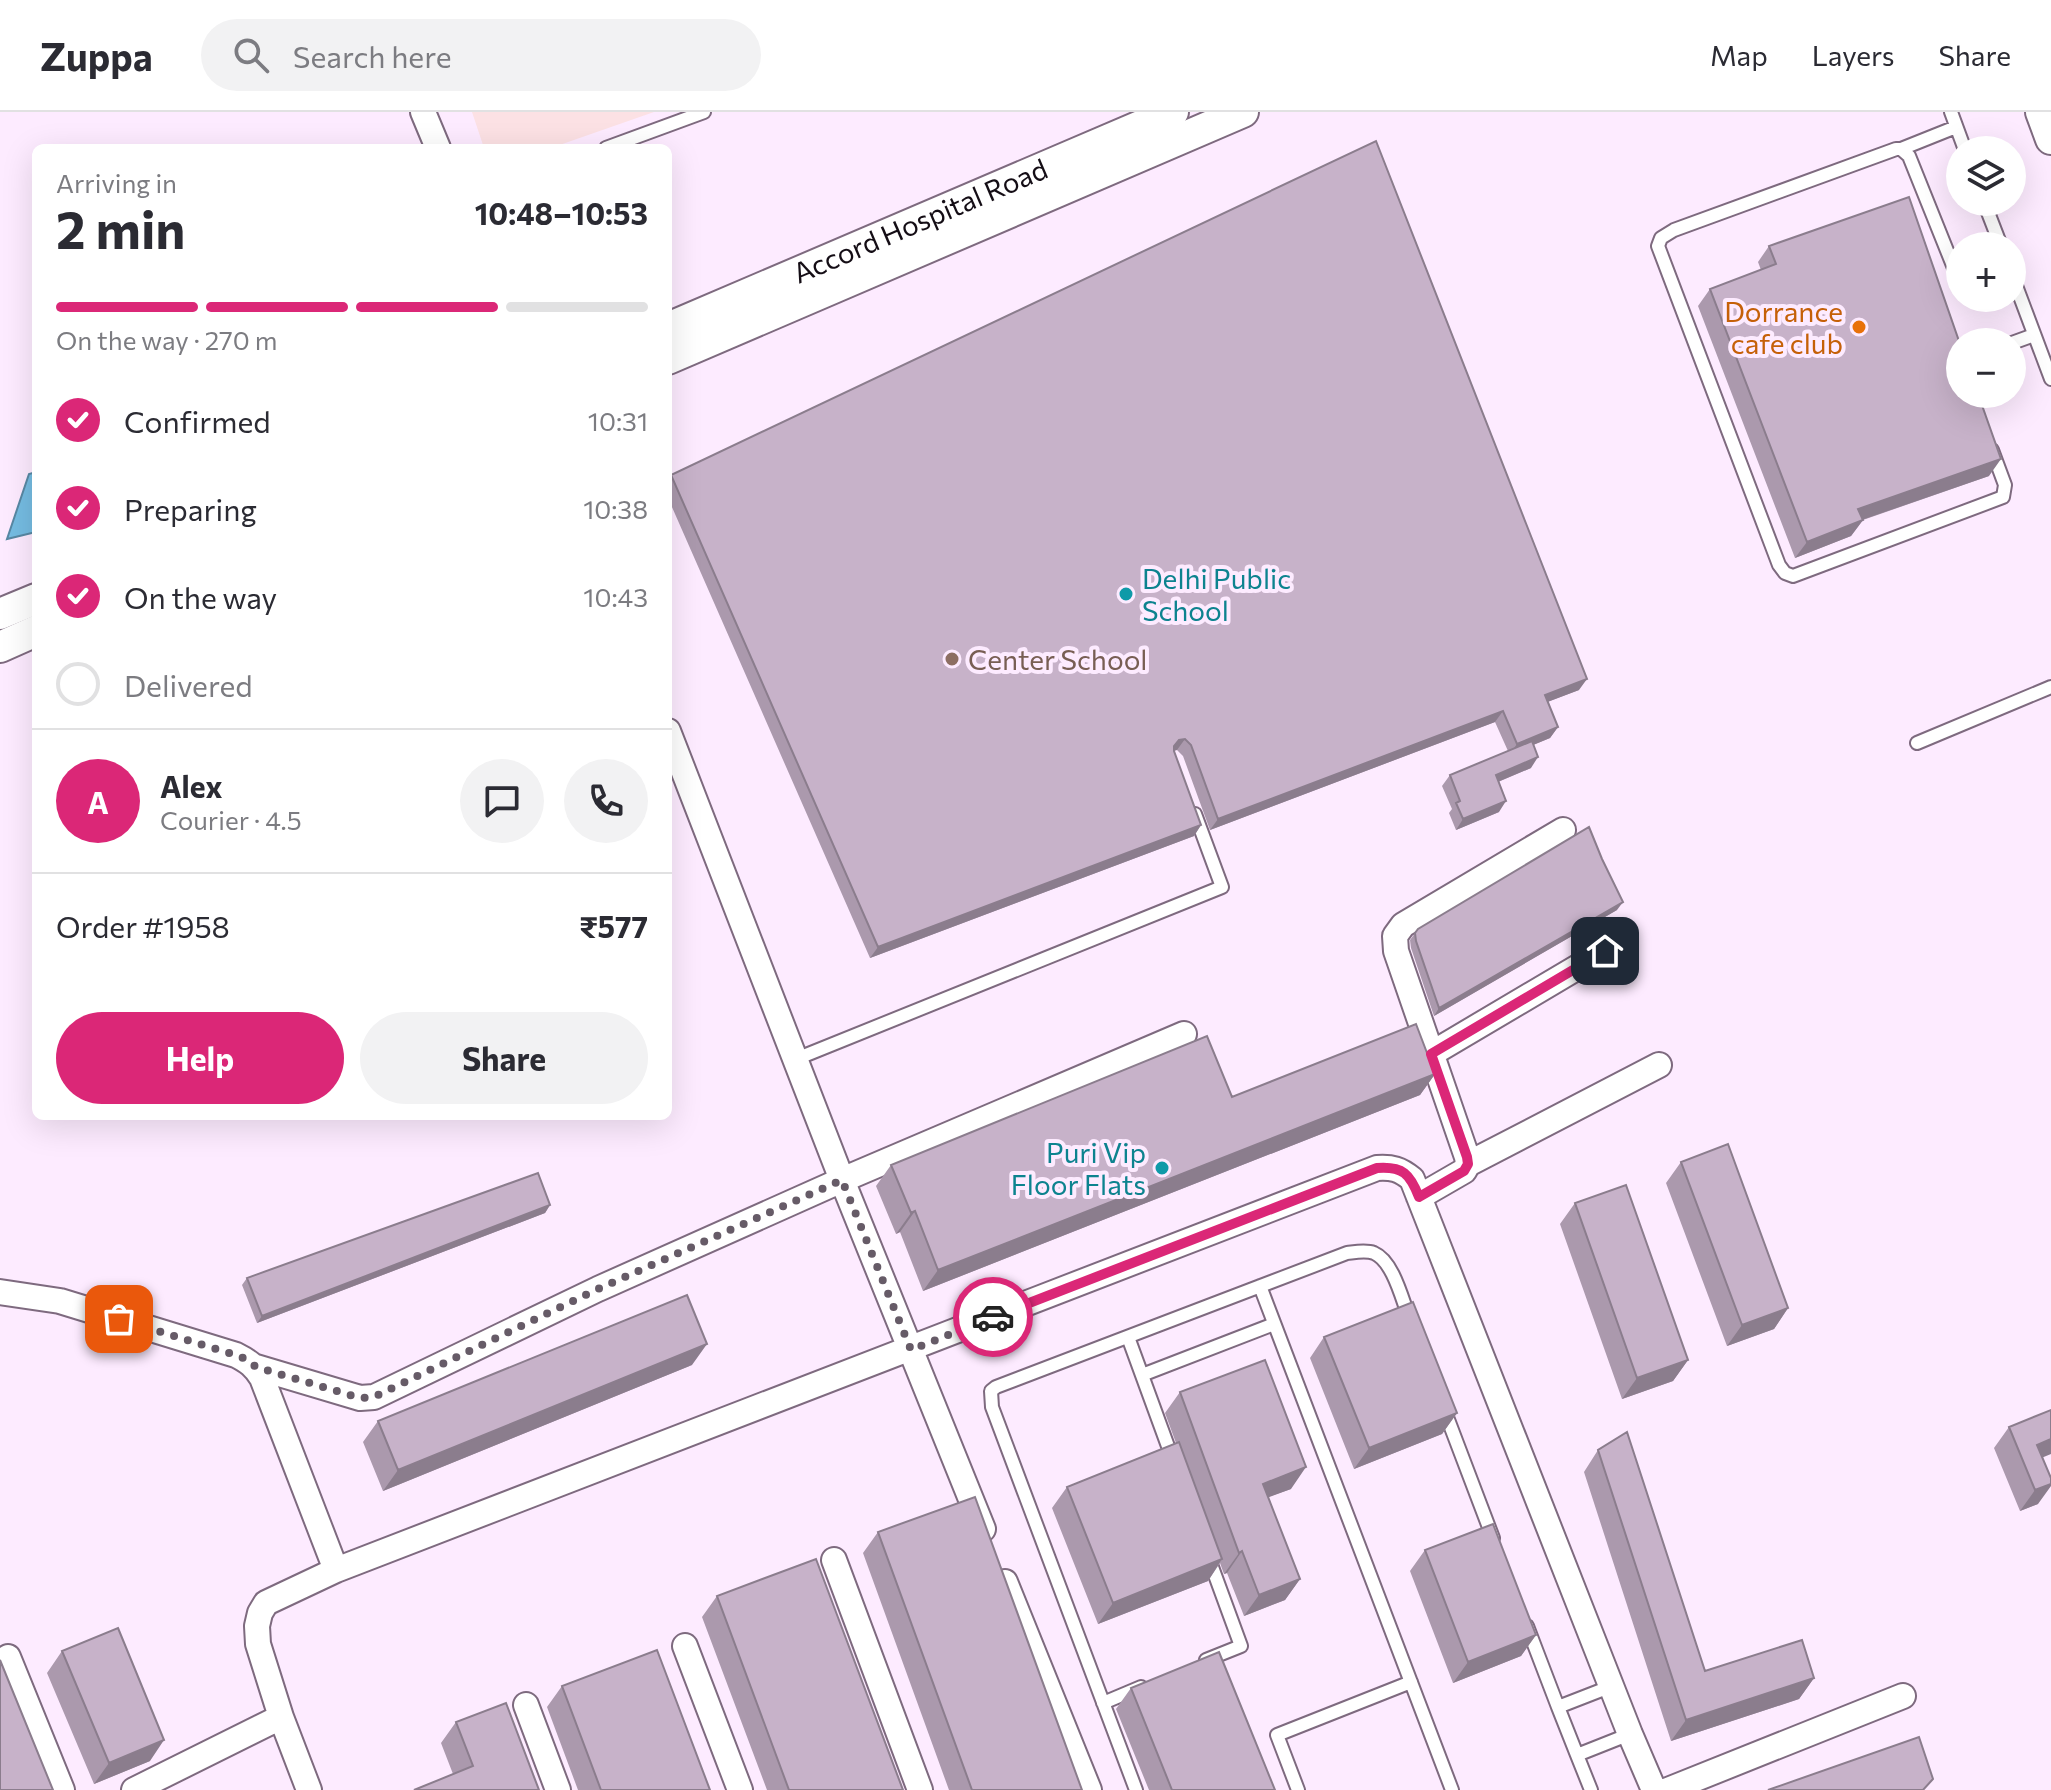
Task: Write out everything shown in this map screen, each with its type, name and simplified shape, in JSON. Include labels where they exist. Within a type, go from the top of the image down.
[{"type":"street","points":[[423,112],[436,144]]},
{"type":"street","name":"Accord Hospital Road","points":[[672,326],[1173,112]]},
{"type":"street","points":[[672,357],[1243,112]]},
{"type":"street","points":[[2041,112],[2051,139]]},
{"type":"street","points":[[0,614],[32,601]]},
{"type":"street","points":[[0,647],[32,633]]},
{"type":"street","points":[[672,741],[842,1180],[1089,1790]]},
{"type":"street","points":[[1468,1164],[1396,951],[1395,936],[1403,925],[1563,830]]},
{"type":"street","points":[[1431,1054],[1605,951]]},
{"type":"street","points":[[256,1367],[360,1398],[374,1397],[598,1289],[842,1180],[1184,1034]]},
{"type":"street","points":[[1419,1197],[1464,1171],[1468,1164],[1659,1065]]},
{"type":"street","points":[[306,1789],[258,1644],[257,1626],[266,1603],[336,1570],[1377,1168],[1392,1167],[1412,1179],[1654,1790]]},
{"type":"street","points":[[0,1292],[60,1301],[248,1360],[262,1378],[336,1570]]},
{"type":"street","points":[[834,1560],[920,1790]]},
{"type":"street","points":[[685,1646],[740,1790]]},
{"type":"street","points":[[8,1657],[62,1790]]},
{"type":"street","points":[[1668,1790],[1903,1696]]},
{"type":"street","points":[[526,1705],[558,1790]]},
{"type":"street","points":[[134,1790],[281,1717]]},
{"type":"lane","points":[[617,144],[704,112]]},
{"type":"lane","points":[[1951,112],[1960,136]]},
{"type":"lane","points":[[1956,127],[1674,230],[1661,238],[1658,246],[1779,565],[1785,573],[1793,576],[2003,497],[2005,485],[1986,433]]},
{"type":"lane","points":[[1901,149],[1909,156],[1946,248]]},
{"type":"lane","points":[[2026,312],[2051,379]]},
{"type":"lane","points":[[2026,338],[2034,335]]},
{"type":"lane","points":[[1917,743],[2051,687]]},
{"type":"lane","points":[[796,1059],[1222,887],[1190,801]]},
{"type":"lane","points":[[1136,1790],[990,1397],[991,1391],[1347,1253],[1376,1253],[1390,1268],[1412,1326]]},
{"type":"lane","points":[[1260,1286],[1452,1790]]},
{"type":"lane","points":[[1142,1375],[1274,1324]]},
{"type":"lane","points":[[1128,1337],[1179,1475]]},
{"type":"lane","points":[[1440,1400],[1496,1546]]},
{"type":"lane","points":[[1200,1663],[1241,1646],[1205,1546]]},
{"type":"lane","points":[[1525,1619],[1590,1790]]},
{"type":"lane","points":[[1103,1703],[1158,1680]]},
{"type":"lane","points":[[1298,1790],[1277,1735],[1411,1682]]},
{"type":"lane","points":[[1558,1707],[1612,1686]]},
{"type":"lane","points":[[1577,1755],[1630,1734]]},
{"type":"shaded area","points":[[472,112],[654,112],[562,144],[483,144]]},
{"type":"water","points":[[32,473],[32,533],[7,539],[29,474]]},
{"type":"building","name":"Delhi Public School","points":[[1376,141],[1587,679],[1545,695],[1558,727],[1517,744],[1503,711],[1218,819],[1191,745],[1185,739],[1179,740],[1174,751],[1201,825],[878,947],[672,475]]},
{"type":"building","name":"Dorrance cafe club","points":[[1909,197],[1946,304],[1946,312],[1949,312],[1954,328],[1946,328],[1946,408],[1983,408],[2001,459],[1858,509],[1863,520],[1807,542],[1710,289],[1776,264],[1769,246]]},
{"type":"building","points":[[1532,741],[1538,757],[1496,775],[1506,801],[1463,819],[1450,775]]},
{"type":"building","points":[[1589,827],[1623,902],[1439,1008],[1416,941],[1418,929]]},
{"type":"building","points":[[1416,1024],[1435,1074],[938,1270],[915,1211],[911,1213],[891,1165],[1207,1036],[1232,1097]]},
{"type":"building","points":[[1728,1144],[1788,1308],[1742,1325],[1681,1162]]},
{"type":"building","points":[[538,1173],[550,1205],[262,1316],[247,1278]]},
{"type":"building","points":[[1626,1185],[1688,1360],[1637,1378],[1575,1203]]},
{"type":"building","points":[[687,1295],[707,1344],[398,1470],[378,1421]]},
{"type":"building","points":[[1413,1302],[1457,1413],[1369,1448],[1324,1337]]},
{"type":"building","points":[[1265,1360],[1306,1467],[1263,1484],[1300,1579],[1259,1595],[1242,1551],[1239,1553],[1180,1392]]},
{"type":"building","points":[[2051,1410],[2051,1439],[2037,1445],[2051,1484],[2035,1490],[2009,1427]]},
{"type":"building","points":[[1627,1432],[1705,1671],[1802,1640],[1814,1678],[1686,1720],[1598,1450]]},
{"type":"building","points":[[1179,1442],[1222,1559],[1113,1603],[1067,1487]]},
{"type":"building","points":[[975,1497],[1082,1790],[972,1790],[878,1532]]},
{"type":"building","points":[[1493,1524],[1536,1635],[1468,1662],[1425,1550]]},
{"type":"building","points":[[816,1559],[903,1790],[789,1790],[717,1596]]},
{"type":"building","points":[[118,1628],[164,1740],[109,1763],[62,1651]]},
{"type":"building","points":[[657,1650],[710,1790],[601,1790],[562,1686]]},
{"type":"building","points":[[1219,1652],[1275,1790],[1172,1790],[1131,1688]]},
{"type":"building","points":[[0,1660],[53,1790],[0,1790]]},
{"type":"building","points":[[506,1703],[539,1790],[414,1790],[473,1766],[456,1722]]},
{"type":"building","points":[[1919,1737],[1933,1779],[1923,1790],[1768,1790]]},
{"type":"way so far","points":[[119,1319],[236,1355],[256,1367],[360,1398],[374,1397],[598,1289],[842,1180],[911,1350],[993,1317]]},
{"type":"place","name":"Dorrance cafe club","points":[[1859,327]]},
{"type":"place","name":"Delhi Public School","points":[[1126,594]]},
{"type":"place","name":"Center School","points":[[952,659]]},
{"type":"place","name":"Puri Vip Floor Flats","points":[[1162,1168]]},
{"type":"route","points":[[993,1317],[1377,1168],[1392,1167],[1402,1171],[1412,1179],[1419,1197],[1464,1171],[1468,1164],[1467,1157],[1431,1054],[1605,951]]}]
